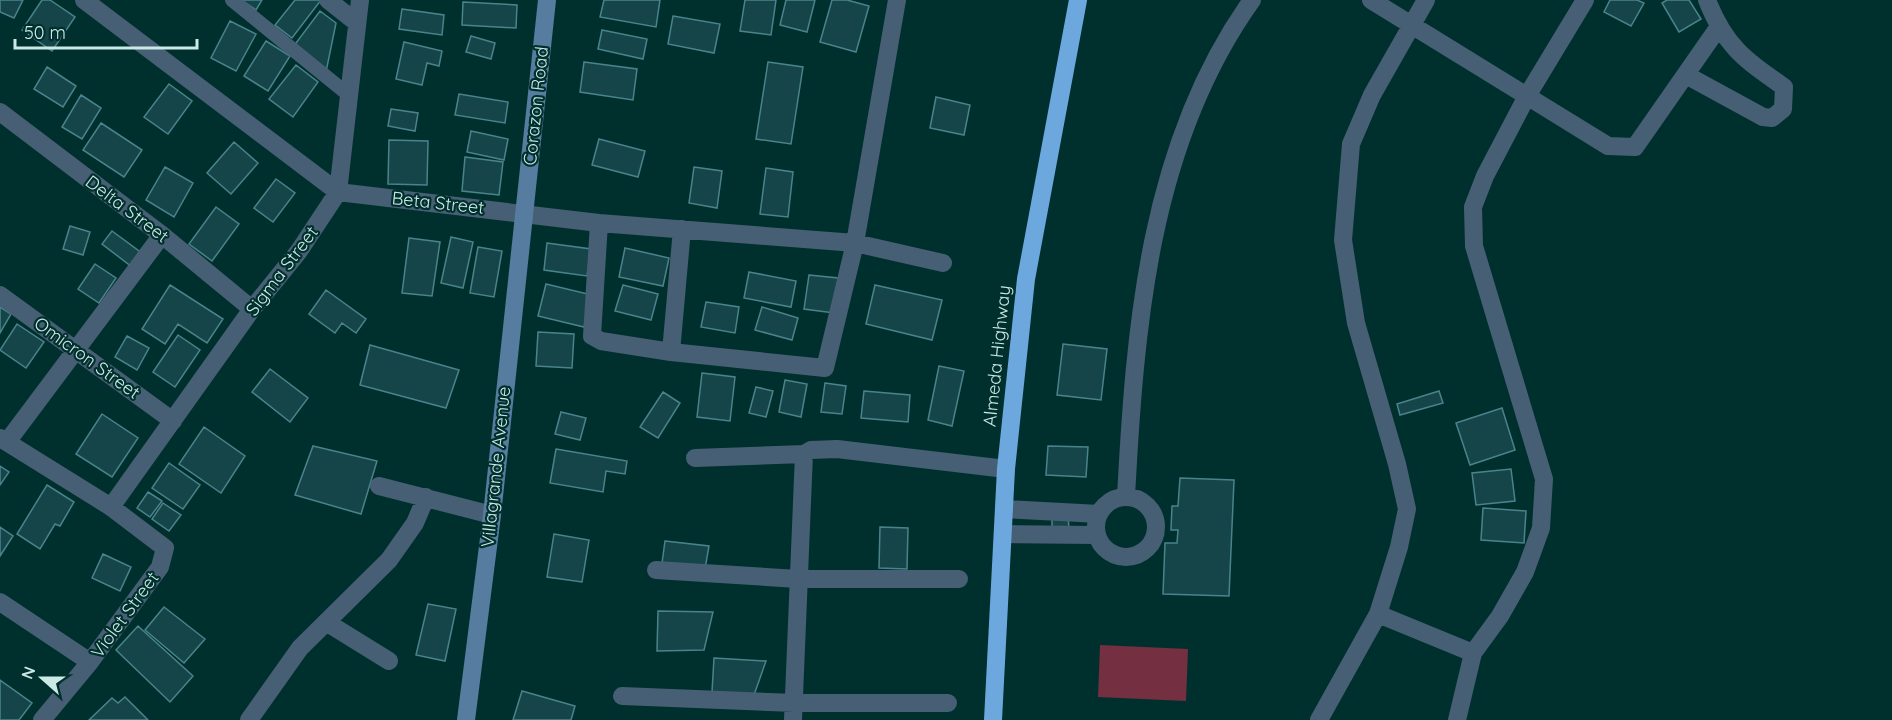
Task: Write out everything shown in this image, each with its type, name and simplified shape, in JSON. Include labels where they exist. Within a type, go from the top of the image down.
[{"type":"highway","name":"Almeda Highway","points":[[993,720],[1006,469],[1026,279],[1078,0]]},
{"type":"street","points":[[84,0],[338,192]]},
{"type":"street","points":[[328,0],[357,23]]},
{"type":"street","name":"Sigma Street","points":[[111,507],[252,309],[299,251],[338,192],[360,0]]},
{"type":"street","name":"Corazon Road","points":[[525,213],[547,0]]},
{"type":"street","points":[[599,223],[592,336],[601,341],[671,352],[825,368],[855,243],[897,0]]},
{"type":"street","points":[[1126,497],[1131,401],[1143,302],[1159,206],[1181,136],[1228,33],[1252,0]]},
{"type":"street","points":[[1371,0],[1412,23],[1608,146],[1635,147],[1718,28]]},
{"type":"street","points":[[1319,720],[1377,614],[1399,546],[1407,509],[1356,323],[1343,240],[1345,191],[1351,144],[1372,95],[1426,0]]},
{"type":"street","points":[[1457,720],[1473,653],[1500,616],[1525,572],[1541,528],[1544,479],[1474,246],[1473,207],[1485,176],[1527,96],[1584,0]]},
{"type":"street","points":[[1686,75],[1763,117],[1772,118],[1783,109],[1784,87],[1741,55],[1718,28],[1707,0]]},
{"type":"street","name":"Delta Street","points":[[0,112],[162,235],[252,309]]},
{"type":"street","name":"Beta Street","points":[[338,192],[599,223],[855,243],[943,262]]},
{"type":"street","name":"Villagrande Avenue","points":[[466,720],[492,515],[525,213]]},
{"type":"street","points":[[671,352],[682,229]]},
{"type":"street","points":[[4,440],[162,235]]},
{"type":"street","name":"Omicron Street","points":[[0,295],[173,422]]},
{"type":"street","name":"Violet Street","points":[[4,440],[111,507],[165,548],[160,567],[90,662],[42,720]]},
{"type":"street","points":[[695,458],[804,454],[811,450],[837,449],[1006,469]]},
{"type":"street","points":[[794,712],[804,454]]},
{"type":"street","points":[[379,486],[492,515]]},
{"type":"street","points":[[249,720],[300,648],[389,560],[415,523],[426,497]]},
{"type":"street","points":[[1126,497],[1137,499],[1153,514],[1156,525],[1150,546],[1142,553],[1120,558],[1110,554],[1096,535],[1099,514],[1106,504],[1126,497]]},
{"type":"street","points":[[1005,509],[1099,514]]},
{"type":"street","points":[[1032,534],[1034,511]]},
{"type":"street","points":[[1003,534],[1096,535]]},
{"type":"street","points":[[656,570],[798,579],[959,579]]},
{"type":"street","points":[[0,602],[90,662]]},
{"type":"street","points":[[1377,614],[1473,653]]},
{"type":"street","points":[[326,622],[388,661]]},
{"type":"street","points":[[622,696],[794,712],[948,703]]},
{"type":"lane","points":[[232,0],[350,96]]},
{"type":"shaded area","points":[[1100,645],[1188,649],[1186,701],[1098,697]]},
{"type":"building","points":[[0,0],[23,0],[14,18],[0,12]]},
{"type":"building","points":[[42,0],[50,0],[75,17],[52,51],[22,30]]},
{"type":"building","points":[[241,0],[262,0],[256,10]]},
{"type":"building","points":[[295,0],[321,0],[292,38],[275,25]]},
{"type":"building","points":[[604,0],[660,0],[656,27],[600,17]]},
{"type":"building","points":[[745,0],[776,0],[771,35],[740,31]]},
{"type":"building","points":[[786,0],[815,0],[807,32],[780,25]]},
{"type":"building","points":[[832,0],[847,0],[869,6],[856,52],[820,42]]},
{"type":"building","points":[[1610,0],[1637,0],[1644,3],[1631,26],[1604,12]]},
{"type":"building","points":[[1667,0],[1689,0],[1701,19],[1679,32],[1662,3]]},
{"type":"building","points":[[463,2],[517,5],[516,28],[462,25]]},
{"type":"building","points":[[402,9],[444,15],[442,35],[399,29]]},
{"type":"building","points":[[320,11],[336,23],[326,72],[293,47]]},
{"type":"building","points":[[673,16],[720,24],[714,53],[668,44]]},
{"type":"building","points":[[230,21],[256,34],[236,71],[211,58]]},
{"type":"building","points":[[602,30],[647,39],[643,59],[598,49]]},
{"type":"building","points":[[471,36],[495,43],[491,59],[466,52]]},
{"type":"building","points":[[266,41],[290,56],[268,91],[244,76]]},
{"type":"building","points":[[404,42],[442,51],[439,66],[427,63],[422,85],[396,79]]},
{"type":"building","points":[[584,62],[637,69],[633,100],[580,92]]},
{"type":"building","points":[[768,62],[803,67],[791,144],[756,139]]},
{"type":"building","points":[[296,65],[318,82],[293,117],[269,99]]},
{"type":"building","points":[[47,67],[76,86],[63,107],[34,89]]},
{"type":"building","points":[[169,84],[192,101],[168,134],[144,117]]},
{"type":"building","points":[[459,94],[508,102],[505,123],[455,115]]},
{"type":"building","points":[[81,95],[101,108],[82,139],[62,127]]},
{"type":"building","points":[[936,97],[970,105],[964,135],[930,128]]},
{"type":"building","points":[[391,109],[418,113],[415,131],[388,126]]},
{"type":"building","points":[[101,123],[142,150],[124,177],[83,150]]},
{"type":"building","points":[[471,131],[508,139],[504,160],[467,152]]},
{"type":"building","points":[[599,139],[645,151],[638,177],[592,165]]},
{"type":"building","points":[[389,140],[428,141],[427,185],[388,184]]},
{"type":"building","points":[[234,142],[258,163],[231,194],[207,173]]},
{"type":"building","points":[[465,157],[503,162],[499,195],[462,191]]},
{"type":"building","points":[[165,167],[193,183],[174,217],[146,200]]},
{"type":"building","points":[[694,167],[722,171],[717,208],[689,203]]},
{"type":"building","points":[[766,168],[793,172],[788,217],[760,214]]},
{"type":"building","points":[[276,179],[295,193],[273,222],[254,208]]},
{"type":"building","points":[[216,207],[239,224],[212,261],[189,244]]},
{"type":"building","points":[[70,226],[90,232],[83,255],[63,249]]},
{"type":"building","points":[[112,231],[143,254],[132,267],[102,244]]},
{"type":"building","points":[[451,237],[473,242],[463,288],[441,283]]},
{"type":"building","points":[[409,238],[440,242],[432,296],[402,293]]},
{"type":"building","points":[[547,243],[591,249],[587,276],[544,270]]},
{"type":"building","points":[[478,247],[502,251],[494,297],[470,293]]},
{"type":"building","points":[[625,248],[669,258],[663,286],[619,277]]},
{"type":"building","points":[[95,264],[116,278],[99,303],[78,289]]},
{"type":"building","points":[[749,272],[796,281],[791,307],[744,298]]},
{"type":"building","points":[[809,275],[838,278],[834,313],[804,309]]},
{"type":"building","points":[[546,284],[592,295],[584,327],[538,316]]},
{"type":"building","points":[[170,285],[223,319],[207,343],[178,324],[165,344],[142,329]]},
{"type":"building","points":[[623,285],[658,294],[651,320],[615,311]]},
{"type":"building","points":[[875,285],[942,300],[932,340],[866,324]]},
{"type":"building","points":[[326,290],[366,319],[356,333],[342,323],[335,333],[309,314]]},
{"type":"building","points":[[706,302],[739,307],[735,333],[701,327]]},
{"type":"building","points":[[0,307],[11,314],[0,333]]},
{"type":"building","points":[[762,307],[798,318],[792,340],[755,330]]},
{"type":"building","points":[[17,324],[44,342],[26,368],[0,350]]},
{"type":"building","points":[[538,332],[574,334],[572,368],[536,366]]},
{"type":"building","points":[[178,335],[200,350],[175,387],[153,372]]},
{"type":"building","points":[[127,336],[149,348],[137,370],[115,357]]},
{"type":"building","points":[[1063,344],[1107,349],[1101,400],[1057,395]]},
{"type":"building","points":[[370,345],[459,370],[446,408],[360,385]]},
{"type":"building","points":[[939,366],[964,371],[952,426],[928,420]]},
{"type":"building","points":[[270,369],[308,398],[290,422],[252,392]]},
{"type":"building","points":[[702,373],[735,377],[730,421],[697,417]]},
{"type":"building","points":[[785,380],[807,384],[801,417],[779,412]]},
{"type":"building","points":[[825,383],[846,386],[842,414],[821,412]]},
{"type":"building","points":[[756,387],[773,391],[766,417],[749,413]]},
{"type":"building","points":[[864,391],[910,395],[908,422],[861,418]]},
{"type":"building","points":[[1439,391],[1443,403],[1400,415],[1397,404]]},
{"type":"building","points":[[663,392],[680,403],[658,438],[640,427]]},
{"type":"building","points":[[1502,408],[1515,450],[1470,465],[1456,423]]},
{"type":"building","points":[[561,412],[586,418],[580,440],[555,434]]},
{"type":"building","points":[[102,414],[138,438],[112,477],[76,454]]},
{"type":"building","points":[[204,427],[245,456],[221,493],[179,464]]},
{"type":"building","points":[[313,446],[377,461],[361,514],[295,495]]},
{"type":"building","points":[[1048,446],[1088,447],[1086,477],[1046,475]]},
{"type":"building","points":[[556,449],[627,461],[625,474],[606,471],[603,492],[550,483]]},
{"type":"building","points":[[169,463],[200,485],[183,509],[152,488]]},
{"type":"building","points":[[0,466],[9,472],[0,485]]},
{"type":"building","points":[[1511,469],[1515,501],[1476,505],[1472,473]]},
{"type":"building","points":[[1180,478],[1234,480],[1229,596],[1163,594],[1165,543],[1177,543],[1178,530],[1171,530],[1172,506],[1178,506]]},
{"type":"building","points":[[47,485],[74,502],[60,526],[55,524],[40,549],[17,534]]},
{"type":"building","points":[[148,492],[162,501],[150,517],[137,508]]},
{"type":"building","points":[[163,503],[181,515],[169,531],[152,519]]},
{"type":"building","points":[[1483,508],[1526,511],[1524,543],[1481,540]]},
{"type":"building","points":[[1052,516],[1068,516],[1069,529],[1052,530]]},
{"type":"building","points":[[0,527],[13,536],[0,556]]},
{"type":"building","points":[[880,527],[908,528],[907,569],[879,568]]},
{"type":"building","points":[[554,534],[589,540],[582,582],[547,577]]},
{"type":"building","points":[[665,541],[709,546],[705,569],[662,563]]},
{"type":"building","points":[[103,554],[131,567],[120,591],[92,578]]},
{"type":"building","points":[[428,604],[456,609],[445,661],[416,655]]},
{"type":"building","points":[[164,607],[205,639],[184,663],[145,630]]},
{"type":"building","points":[[658,611],[713,612],[704,650],[657,651]]},
{"type":"building","points":[[138,626],[193,676],[170,702],[116,650]]},
{"type":"building","points":[[714,658],[766,661],[754,695],[712,692]]},
{"type":"building","points":[[0,680],[32,703],[19,720],[0,720]]},
{"type":"building","points":[[522,691],[575,706],[571,720],[513,720]]},
{"type":"building","points":[[125,697],[148,720],[89,720],[112,698],[118,703]]}]
